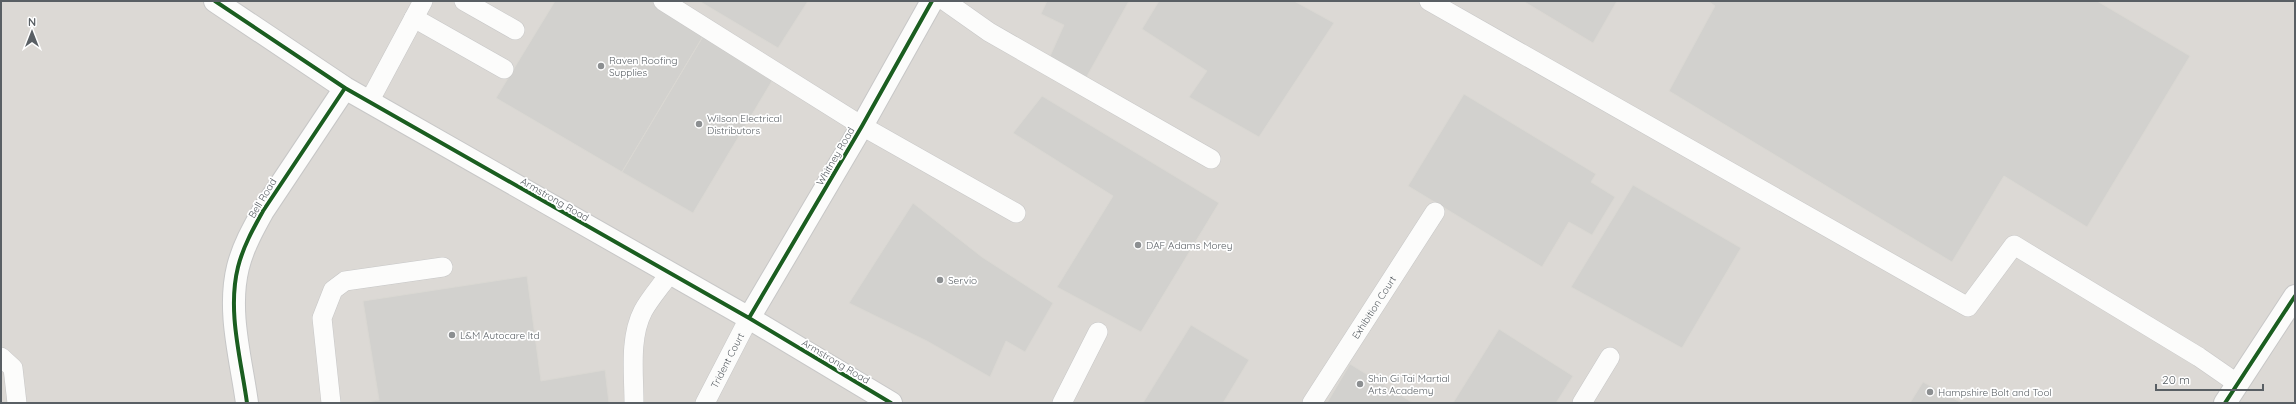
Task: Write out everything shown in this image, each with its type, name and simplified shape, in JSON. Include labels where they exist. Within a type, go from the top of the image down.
[{"type":"street","name":"Armstrong Road","points":[[215,1],[344,88],[749,318],[891,403]]},
{"type":"street","name":"Whitney Road","points":[[749,318],[862,126],[932,1]]},
{"type":"street","name":"Bell Road","points":[[247,403],[233,305],[238,267],[252,232],[263,212],[344,88]]},
{"type":"street","points":[[2226,403],[2295,296]]},
{"type":"lane","points":[[369,102],[423,1]]},
{"type":"lane","points":[[464,1],[515,30]]},
{"type":"lane","points":[[663,1],[862,126],[1016,213]]},
{"type":"lane","points":[[944,1],[989,32],[1211,159]]},
{"type":"lane","points":[[1429,1],[1968,308],[2014,245],[2199,357],[2238,384]]},
{"type":"lane","points":[[414,18],[504,69]]},
{"type":"lane","name":"Exhibition Court","points":[[1312,403],[1435,212]]},
{"type":"lane","points":[[331,403],[322,318],[333,290],[345,281],[443,267]]},
{"type":"lane","points":[[634,403],[634,351],[638,326],[643,312],[670,273]]},
{"type":"lane","name":"Trident Court","points":[[705,403],[749,318]]},
{"type":"lane","points":[[1062,403],[1098,332]]},
{"type":"lane","points":[[1,357],[13,368],[17,403]]},
{"type":"lane","points":[[1582,403],[1610,357]]},
{"type":"shaded area","points":[[1,1],[2295,1],[2295,403],[1,403]]},
{"type":"building","name":"Raven Roofing Supplies","points":[[555,1],[653,1],[705,33],[622,172],[496,98]]},
{"type":"building","points":[[699,1],[808,1],[778,48]]},
{"type":"building","points":[[1047,1],[1129,1],[1082,85],[1047,63],[1064,25],[1041,14]]},
{"type":"building","points":[[1159,1],[1294,1],[1334,23],[1259,137],[1189,97],[1207,71],[1142,29]]},
{"type":"building","points":[[1523,1],[1617,1],[1593,43]]},
{"type":"building","points":[[1708,1],[2097,1],[2190,56],[2087,227],[2004,176],[1952,262],[1669,91],[1715,6]]},
{"type":"building","name":"Wilson Electrical Distributors","points":[[705,33],[775,76],[693,213],[622,172]]},
{"type":"building","points":[[1464,94],[1596,174],[1591,182],[1615,197],[1592,235],[1569,222],[1542,267],[1408,186]]},
{"type":"building","name":"DAF Adams Morey","points":[[1042,96],[1219,203],[1141,332],[1057,287],[1113,196],[1013,133]]},
{"type":"building","points":[[1633,185],[1741,248],[1682,348],[1571,287]]},
{"type":"building","name":"Servio","points":[[913,203],[982,257],[1053,303],[1025,352],[1006,341],[990,377],[927,341],[849,303]]},
{"type":"building","name":"L&M Autocare ltd","points":[[527,276],[541,381],[605,370],[609,403],[362,403],[379,400],[363,301]]},
{"type":"building","points":[[1191,325],[1249,360],[1223,403],[1143,403]]},
{"type":"building","points":[[1499,329],[1573,376],[1556,403],[1453,403]]},
{"type":"building","name":"Shin Gi Tai Martial Arts Academy","points":[[1350,364],[1413,403],[1327,403]]},
{"type":"building","name":"Hampshire Bolt and Tool","points":[[1923,382],[1962,403],[1910,403]]},
{"type":"cycle path","points":[[215,1],[345,88],[749,318],[891,403]]},
{"type":"cycle path","points":[[749,318],[862,126],[932,1]]},
{"type":"cycle path","points":[[247,403],[234,318],[235,284],[240,260],[249,238],[263,211],[345,88]]},
{"type":"cycle path","points":[[2225,403],[2295,296]]},
{"type":"place","name":"Raven Roofing Supplies","points":[[601,66]]},
{"type":"place","name":"Wilson Electrical Distributors","points":[[699,124]]},
{"type":"place","name":"DAF Adams Morey","points":[[1138,245]]},
{"type":"place","name":"Servio","points":[[940,280]]},
{"type":"place","name":"L&M Autocare ltd","points":[[452,335]]},
{"type":"place","name":"Shin Gi Tai Martial Arts Academy","points":[[1360,384]]},
{"type":"place","name":"Hampshire Bolt and Tool","points":[[1930,392]]}]
